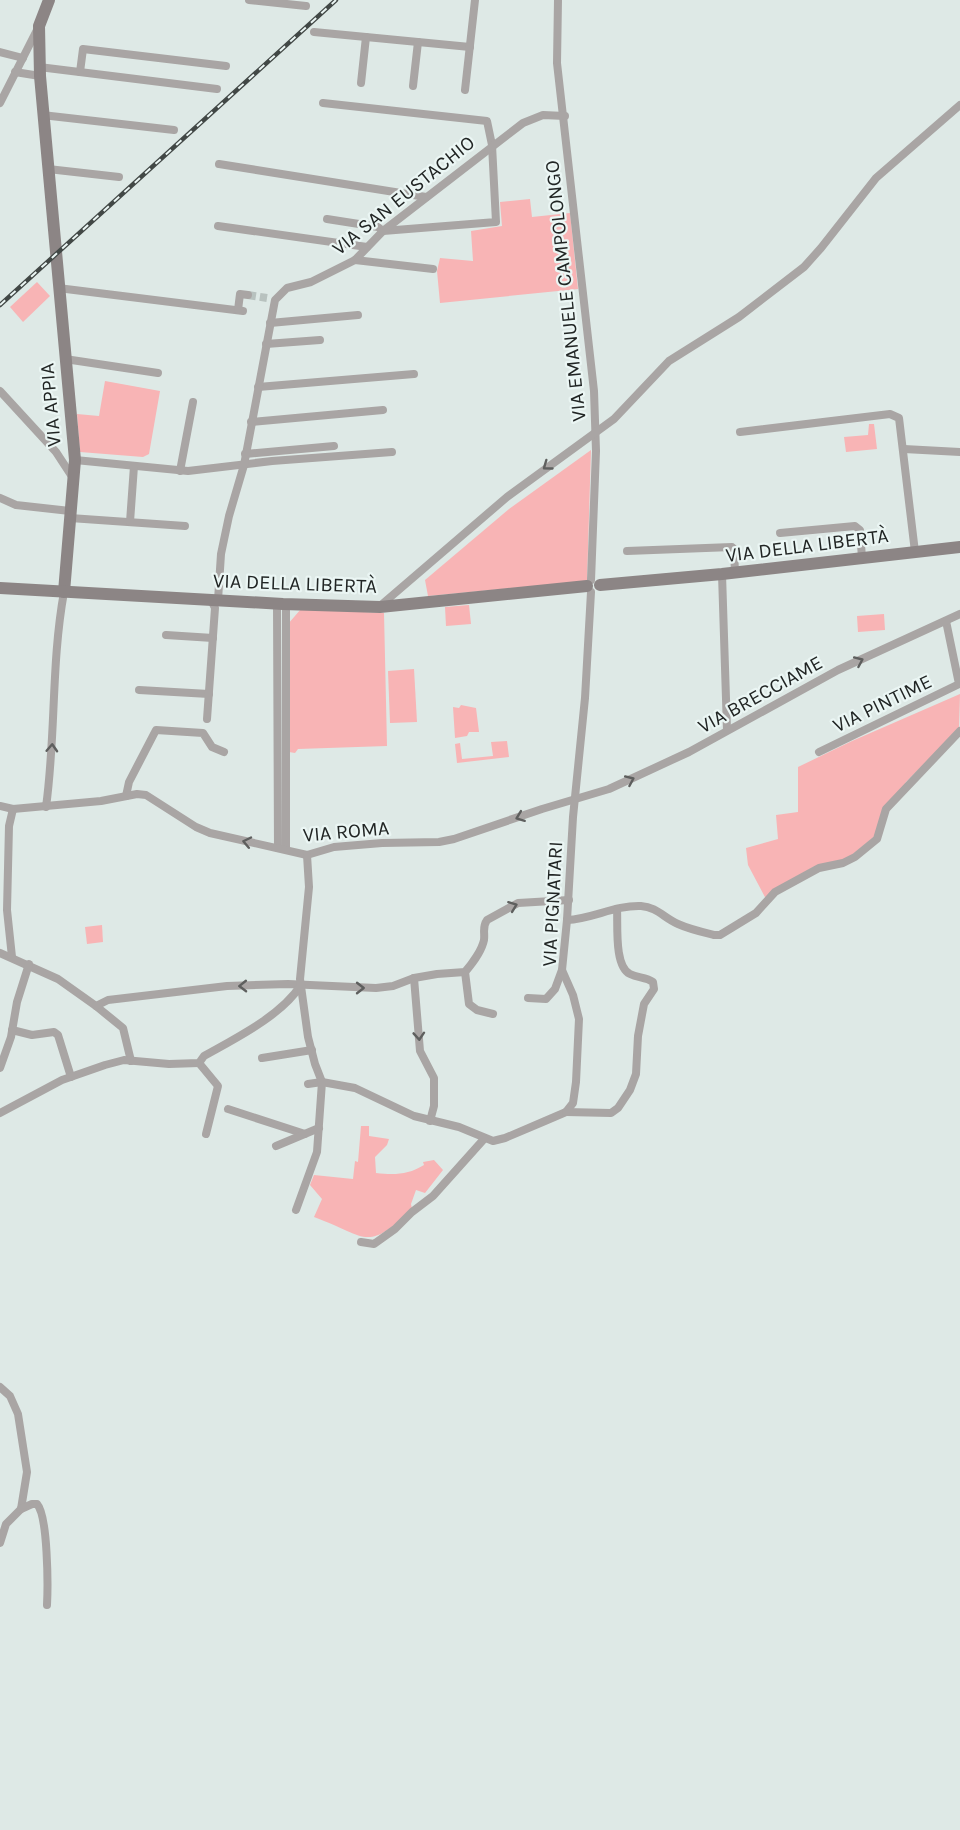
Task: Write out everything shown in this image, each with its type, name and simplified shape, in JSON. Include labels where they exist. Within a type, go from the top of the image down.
[{"type":"main road","name":"VIA APPIA","points":[[49,0],[39,26],[42,115],[75,460],[64,592]]},
{"type":"main road","points":[[915,552],[960,547]]},
{"type":"main road","name":"VIA DELLA LIBERTÀ","points":[[0,588],[281,604],[380,607],[735,573],[915,552]]},
{"type":"street","points":[[249,0],[306,6]]},
{"type":"street","points":[[465,90],[475,0]]},
{"type":"street","name":"VIA EMANUELE CAMPOLONGO","points":[[558,0],[558,63],[594,391],[596,433],[592,586],[585,698],[575,800]]},
{"type":"street","points":[[0,103],[39,26]]},
{"type":"street","points":[[314,32],[470,47]]},
{"type":"street","points":[[361,83],[366,37]]},
{"type":"street","points":[[413,86],[418,42]]},
{"type":"street","points":[[80,72],[83,49],[226,66]]},
{"type":"street","points":[[0,52],[23,58]]},
{"type":"street","points":[[15,72],[80,72],[217,89]]},
{"type":"street","points":[[323,103],[487,121],[492,145],[496,222],[383,231],[378,227],[327,219]]},
{"type":"street","points":[[380,607],[507,497],[614,419],[669,361],[739,316],[804,267],[876,178],[960,105]]},
{"type":"street","points":[[42,115],[174,130]]},
{"type":"street","name":"VIA SAN EUSTACHIO","points":[[276,299],[287,288],[311,282],[355,260],[383,231],[523,123],[543,115],[565,116]]},
{"type":"street","points":[[219,164],[426,197]]},
{"type":"street","points":[[48,169],[119,177]]},
{"type":"street","points":[[218,226],[367,247]]},
{"type":"street","points":[[355,260],[433,269]]},
{"type":"street","points":[[58,288],[241,311],[240,294],[248,296]]},
{"type":"street","points":[[207,719],[214,600],[228,518],[244,465],[276,299],[267,298]]},
{"type":"street","points":[[270,323],[358,315]]},
{"type":"street","points":[[266,344],[320,340]]},
{"type":"street","points":[[65,359],[158,373]]},
{"type":"street","points":[[258,387],[414,374]]},
{"type":"street","points":[[0,391],[56,453],[73,478]]},
{"type":"street","points":[[180,471],[193,402]]},
{"type":"street","points":[[251,423],[383,410]]},
{"type":"street","name":"VIA DELLA LIBERTÀ","points":[[740,432],[890,414],[899,417],[915,552]]},
{"type":"street","points":[[245,454],[334,446]]},
{"type":"street","points":[[904,449],[960,452]]},
{"type":"street","points":[[75,460],[180,471],[392,452]]},
{"type":"street","points":[[130,522],[134,466]]},
{"type":"street","points":[[0,498],[16,505],[70,514],[185,526]]},
{"type":"street","points":[[780,533],[855,526],[860,530],[862,558]]},
{"type":"street","points":[[627,551],[732,547],[735,553],[735,573]]},
{"type":"street","points":[[722,574],[727,730]]},
{"type":"street","name":"VIA APPIA","points":[[46,807],[51,756],[57,630],[64,592]]},
{"type":"street","points":[[281,604],[282,849]]},
{"type":"street","name":"VIA BRECCIAME","points":[[575,800],[609,789],[689,752],[838,670],[960,614]]},
{"type":"street","name":"VIA PINTIME","points":[[819,752],[959,686],[946,621]]},
{"type":"street","points":[[166,635],[213,638]]},
{"type":"street","points":[[139,690],[208,694]]},
{"type":"street","points":[[126,796],[129,782],[156,730],[203,733],[212,747],[224,752]]},
{"type":"street","points":[[567,920],[583,919],[602,912],[639,906],[652,908],[675,923],[700,931],[714,935],[727,932],[756,913],[775,892],[819,868],[843,863],[855,857],[877,839],[886,809],[960,730]]},
{"type":"street","name":"VIA ROMA","points":[[0,806],[13,809],[46,807],[137,794],[146,795],[210,833],[307,855],[334,847],[439,842],[454,839],[575,800]]},
{"type":"street","name":"VIA PIGNATARI","points":[[566,1112],[571,1108],[576,1096],[579,1019],[573,995],[562,970],[575,800]]},
{"type":"street","points":[[12,957],[8,910],[9,826],[13,809]]},
{"type":"street","points":[[296,1210],[317,1152],[322,1082],[312,1050],[300,979],[309,887],[307,855]]},
{"type":"street","points":[[493,1014],[477,1010],[469,1004],[465,972],[484,941],[484,925],[487,920],[518,903],[568,900]]},
{"type":"street","points":[[308,1084],[322,1082],[355,1088],[414,1116],[459,1127],[493,1141],[566,1112],[611,1113],[624,1099],[636,1074],[638,1036],[644,1004],[654,989],[653,982],[629,974],[621,964],[617,909]]},
{"type":"street","points":[[0,952],[58,979],[123,1028],[131,1061]]},
{"type":"street","points":[[0,1068],[12,1030],[16,1002],[29,964]]},
{"type":"street","points":[[528,998],[546,999],[555,989],[562,970]]},
{"type":"street","points":[[96,1006],[108,1000],[227,986],[302,985],[363,989],[393,986],[414,978],[437,974],[465,972]]},
{"type":"street","points":[[414,978],[420,1052],[434,1078],[434,1106],[430,1121]]},
{"type":"street","points":[[199,1063],[204,1056],[265,1019],[294,996],[302,985]]},
{"type":"street","points":[[12,1030],[32,1035],[54,1032],[58,1035],[71,1077]]},
{"type":"street","points":[[262,1058],[312,1050]]},
{"type":"street","points":[[0,1113],[71,1077],[105,1065],[131,1061],[169,1064],[199,1063]]},
{"type":"street","points":[[199,1063],[218,1086],[206,1134]]},
{"type":"street","points":[[228,1109],[305,1134]]},
{"type":"street","points":[[276,1146],[319,1128]]},
{"type":"street","points":[[361,1242],[374,1244],[395,1229],[433,1196],[484,1139]]},
{"type":"street","points":[[0,1387],[9,1396],[18,1414],[26,1453],[27,1472],[21,1509]]},
{"type":"street","points":[[0,1543],[6,1524],[21,1509],[38,1504],[41,1509],[45,1539],[47,1605]]},
{"type":"shaded area","points":[[530,199],[532,217],[570,213],[578,289],[440,303],[437,271],[440,258],[473,261],[471,231],[502,226],[500,202]]},
{"type":"shaded area","points":[[37,282],[50,296],[23,322],[10,307]]},
{"type":"shaded area","points":[[105,381],[160,391],[149,454],[143,457],[80,452],[77,414],[99,416]]},
{"type":"shaded area","points":[[869,424],[874,424],[877,449],[846,452],[844,437],[868,435]]},
{"type":"shaded area","points":[[591,450],[587,581],[428,596],[425,580],[509,509]]},
{"type":"shaded area","points":[[469,605],[471,624],[446,626],[445,607]]},
{"type":"shaded area","points":[[301,609],[384,613],[387,746],[298,749],[295,753],[289,752],[288,624]]},
{"type":"shaded area","points":[[884,614],[885,630],[858,632],[857,616]]},
{"type":"shaded area","points":[[414,669],[417,722],[390,723],[388,671]]},
{"type":"shaded area","points":[[960,694],[959,729],[906,782],[875,836],[846,860],[813,867],[766,899],[748,865],[746,848],[778,839],[776,815],[798,812],[798,767]]},
{"type":"shaded area","points":[[461,705],[476,708],[479,732],[469,732],[467,736],[455,738],[453,707],[459,708]]},
{"type":"shaded area","points":[[507,741],[509,757],[457,763],[455,744],[460,743],[462,759],[493,756],[491,742]]},
{"type":"shaded area","points":[[102,925],[103,942],[87,944],[85,927]]},
{"type":"shaded area","points":[[361,1126],[369,1126],[369,1136],[389,1139],[387,1145],[375,1157],[376,1173],[407,1172],[424,1165],[423,1162],[434,1160],[443,1170],[425,1193],[416,1190],[411,1204],[412,1209],[397,1223],[385,1232],[366,1237],[314,1217],[322,1199],[310,1185],[314,1175],[353,1179],[355,1161],[358,1162]]},
{"type":"tunnel","points":[[248,295],[267,298]]},
{"type":"railway","points":[[0,305],[336,0]]}]
